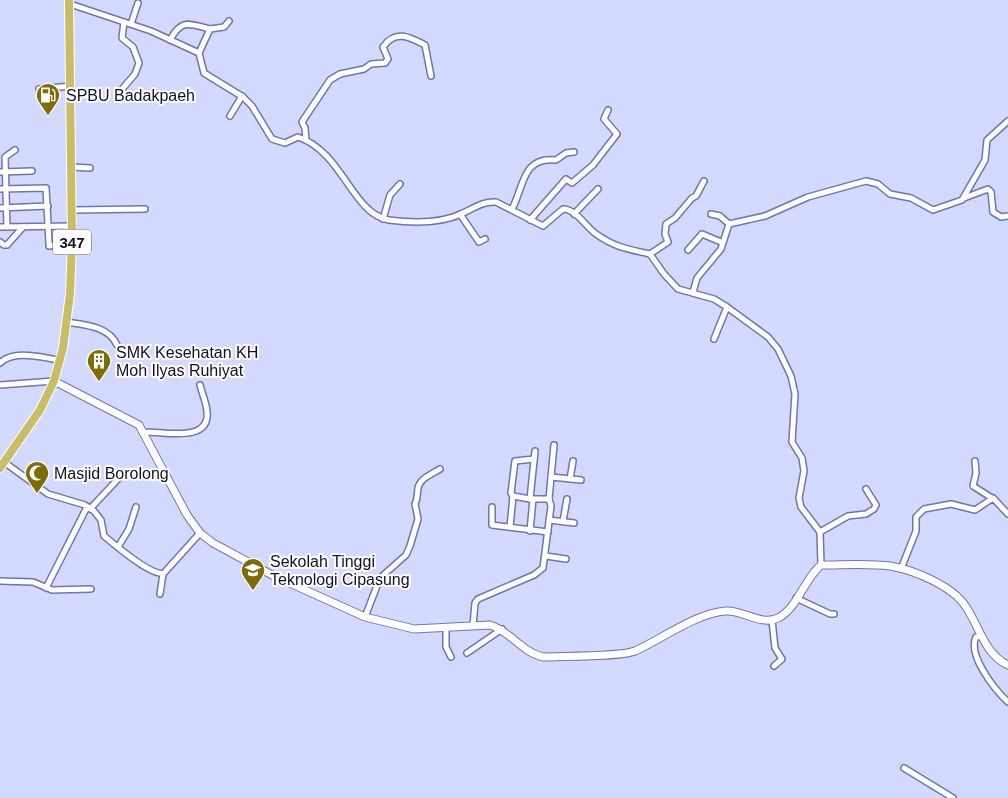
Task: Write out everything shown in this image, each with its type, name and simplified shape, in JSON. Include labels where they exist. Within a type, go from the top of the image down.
[{"type":"main road","name":"347","points":[[2,465],[40,410],[54,381],[60,360],[66,322],[72,243],[70,226],[72,168],[70,2]]},
{"type":"main road","points":[[54,381],[135,423],[144,432],[187,515],[200,533],[213,543],[272,575],[366,617],[409,628],[490,625],[502,629],[536,655],[543,657],[630,653],[700,618],[725,611],[772,620],[780,617],[796,598],[813,571],[821,565],[888,566],[901,569],[932,582],[960,599],[981,636],[997,658],[1008,665]]},
{"type":"street","points":[[70,2],[131,24],[199,53]]},
{"type":"street","points":[[131,24],[138,3]]},
{"type":"street","points":[[170,40],[177,29],[184,24],[195,23],[210,29],[224,27],[229,21]]},
{"type":"street","points":[[123,88],[135,74],[139,63],[133,48],[122,38],[124,22]]},
{"type":"street","points":[[210,29],[199,53],[204,73],[242,96],[259,116],[272,139],[280,143],[298,137],[306,140],[327,155],[356,197],[367,209],[383,219],[412,222],[437,221],[460,214],[488,201],[496,202],[512,209],[543,226],[563,209],[569,210],[596,234],[615,247],[650,254],[670,281],[678,288],[714,299],[768,337],[778,349],[791,376],[795,394],[792,442],[804,464],[798,498],[801,508],[820,532],[821,565]]},
{"type":"street","points":[[306,140],[305,128],[302,122],[330,80],[340,74],[364,70],[371,64],[385,63],[388,59],[383,47],[392,39],[402,35],[409,36],[425,45],[431,76]]},
{"type":"street","points":[[39,89],[71,86]]},
{"type":"street","points":[[230,116],[242,96]]},
{"type":"street","points":[[530,220],[566,180],[572,183],[593,165],[617,134],[604,119],[608,110]]},
{"type":"street","points":[[962,200],[985,160],[987,140],[1008,121]]},
{"type":"street","points":[[7,227],[3,208],[3,172],[5,157],[14,150]]},
{"type":"street","points":[[512,209],[520,196],[524,179],[532,165],[543,159],[556,160],[566,153],[574,152]]},
{"type":"street","points":[[72,168],[90,168]]},
{"type":"street","points":[[3,172],[32,171]]},
{"type":"street","points":[[650,254],[668,242],[665,234],[666,224],[696,196],[704,181]]},
{"type":"street","points":[[729,224],[765,216],[808,197],[866,181],[878,184],[890,194],[911,198],[933,210],[988,189],[991,192],[993,212],[1001,217],[1008,216]]},
{"type":"street","points":[[383,219],[390,195],[400,184]]},
{"type":"street","points":[[3,189],[46,188],[49,244],[72,243]]},
{"type":"street","points":[[574,214],[598,189]]},
{"type":"street","points":[[3,208],[48,206]]},
{"type":"street","points":[[72,210],[145,209]]},
{"type":"street","points":[[460,214],[480,242],[485,239]]},
{"type":"street","points":[[711,214],[720,216],[729,224]]},
{"type":"street","points":[[693,292],[697,278],[716,256],[729,224]]},
{"type":"street","points":[[0,228],[70,226],[62,244]]},
{"type":"street","points":[[0,242],[4,245],[7,244],[23,227]]},
{"type":"street","points":[[688,250],[702,234],[721,242]]},
{"type":"street","points":[[714,339],[727,307]]},
{"type":"street","points":[[66,322],[86,325],[108,332],[114,337],[117,345]]},
{"type":"street","points":[[0,363],[5,358],[19,355],[60,360]]},
{"type":"street","points":[[0,385],[54,381]]},
{"type":"street","points":[[144,432],[190,434],[200,429],[206,419],[207,410],[200,385]]},
{"type":"street","points":[[473,626],[475,603],[478,599],[540,572],[546,556],[554,445]]},
{"type":"street","points":[[530,531],[534,451]]},
{"type":"street","points":[[510,527],[514,462],[534,460]]},
{"type":"street","points":[[570,478],[573,461]]},
{"type":"street","points":[[975,461],[976,473],[973,486],[993,498]]},
{"type":"street","points":[[2,465],[48,494],[89,508],[101,520],[104,536],[148,568],[163,574]]},
{"type":"street","points":[[366,617],[380,578],[406,555],[410,546],[418,520],[415,504],[419,498],[420,484],[440,469]]},
{"type":"street","points":[[551,477],[581,480]]},
{"type":"street","points":[[46,588],[89,508],[118,479]]},
{"type":"street","points":[[820,532],[848,516],[866,514],[874,509],[876,505],[866,489]]},
{"type":"street","points":[[989,492],[1008,514]]},
{"type":"street","points":[[513,496],[549,499]]},
{"type":"street","points":[[901,569],[916,531],[915,523],[919,513],[929,507],[951,504],[975,510],[993,498]]},
{"type":"street","points":[[564,521],[567,499]]},
{"type":"street","points":[[936,499],[939,505]]},
{"type":"street","points":[[118,547],[129,529],[136,507]]},
{"type":"street","points":[[492,507],[492,525],[548,532]]},
{"type":"street","points":[[549,520],[574,523]]},
{"type":"street","points":[[160,594],[163,574],[200,533]]},
{"type":"street","points":[[546,556],[566,559]]},
{"type":"street","points":[[0,581],[28,582],[55,590],[91,589]]},
{"type":"street","points":[[796,598],[830,614],[834,614]]},
{"type":"street","points":[[772,620],[775,648],[782,659],[774,666]]},
{"type":"street","points":[[446,627],[446,647],[451,657]]},
{"type":"street","points":[[467,653],[502,629]]},
{"type":"street","points":[[981,636],[976,637],[974,642],[975,655],[998,692],[1008,702]]},
{"type":"street","points":[[904,768],[953,798]]},
{"type":"place","name":"SPBU Badakpaeh","points":[[48,116]]},
{"type":"place","name":"SMK Kesehatan KH Moh Ilyas Ruhiyat","points":[[99,382]]},
{"type":"place","name":"Masjid Borolong","points":[[37,494]]},
{"type":"place","name":"Sekolah Tinggi Teknologi Cipasung","points":[[253,591]]}]
